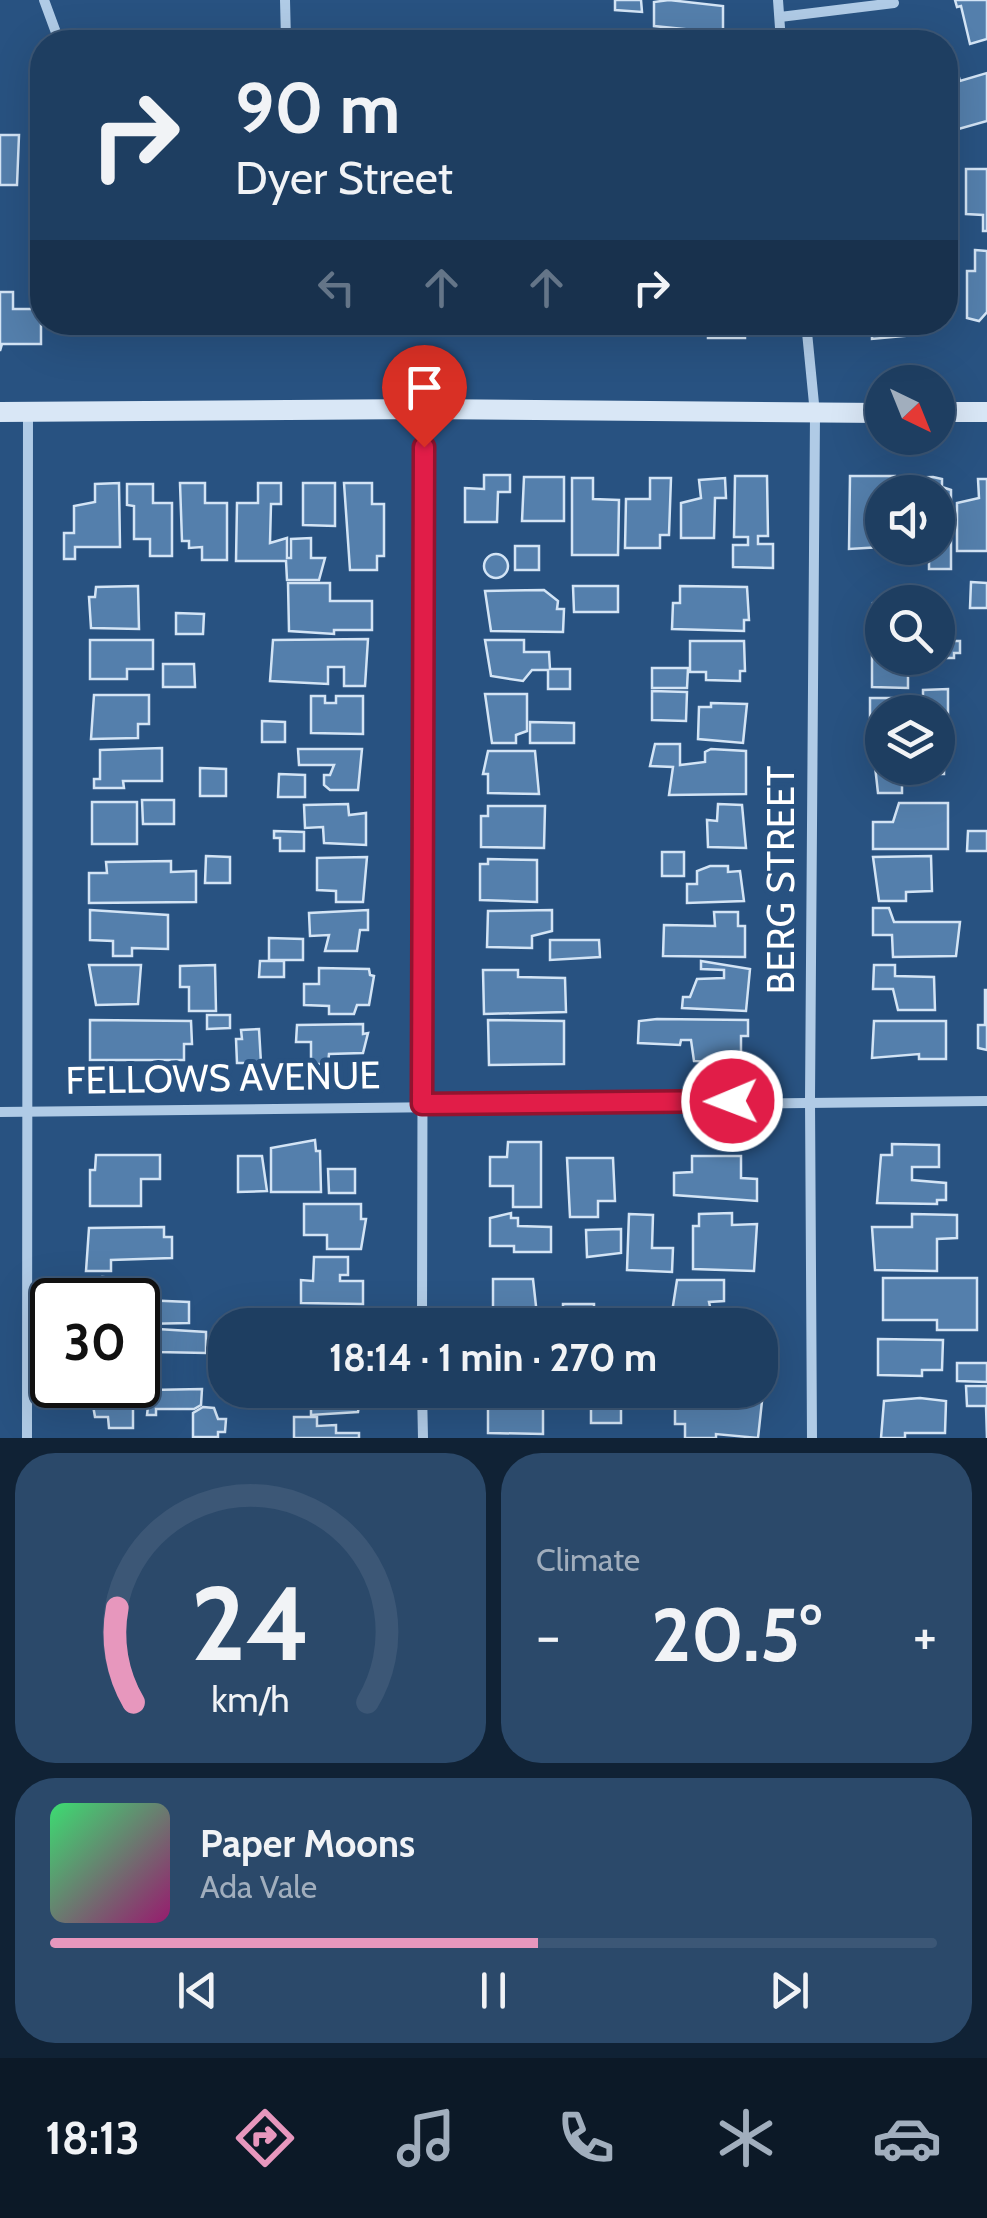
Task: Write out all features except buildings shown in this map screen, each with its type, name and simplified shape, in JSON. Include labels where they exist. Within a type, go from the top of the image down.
[{"type":"main road","points":[[0,412],[424,409],[865,413]]},
{"type":"main road","points":[[955,412],[987,412]]},
{"type":"street","points":[[44,0],[55,30]]},
{"type":"street","points":[[285,0],[286,30]]},
{"type":"street","points":[[778,0],[781,30]]},
{"type":"street","points":[[780,17],[894,3]]},
{"type":"street","name":"BERG STREET","points":[[807,335],[815,414],[812,1438]]},
{"type":"street","points":[[422,1308],[424,409]]},
{"type":"street","points":[[27,1438],[28,412]]},
{"type":"street","name":"FELLOWS AVENUE","points":[[0,1112],[422,1104],[987,1101]]},
{"type":"street","points":[[422,1408],[422,1438]]},
{"type":"route","points":[[424,447],[422,1104],[732,1101]]}]
